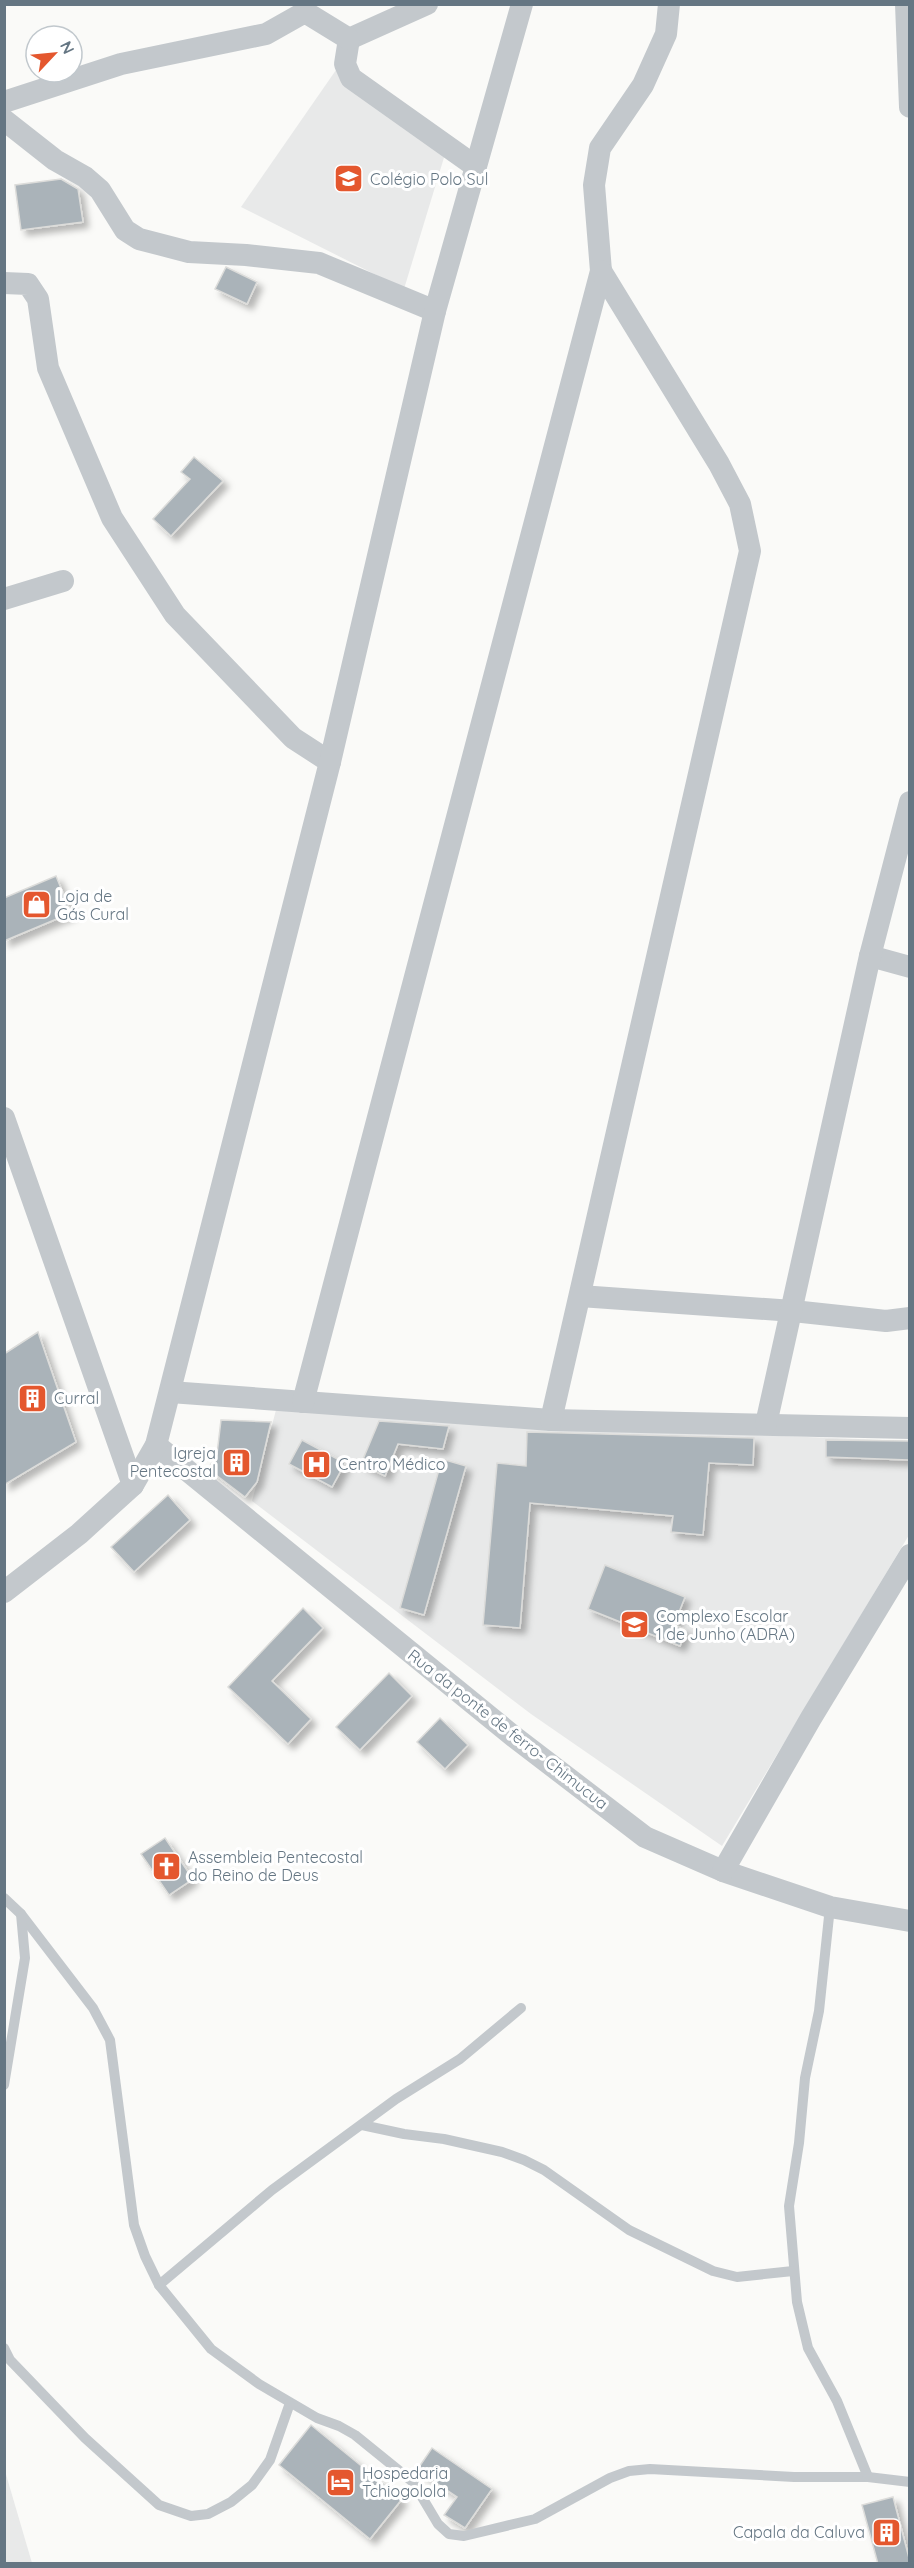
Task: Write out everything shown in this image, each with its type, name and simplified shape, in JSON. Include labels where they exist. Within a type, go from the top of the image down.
[{"type":"street","points":[[349,39],[427,4]]},
{"type":"street","points":[[4,1592],[79,1534],[132,1485],[156,1445],[330,762],[435,311],[522,4]]},
{"type":"street","points":[[303,1402],[601,272],[594,185],[600,148],[643,85],[666,34],[669,4]]},
{"type":"street","points":[[906,4],[909,107]]},
{"type":"street","points":[[4,102],[121,64],[266,34],[306,12],[349,39]]},
{"type":"street","points":[[349,39],[345,64],[351,78],[475,166]]},
{"type":"street","points":[[4,120],[55,160],[85,177],[100,190],[125,230],[139,238],[189,252],[246,255],[319,263],[435,311]]},
{"type":"street","points":[[551,1420],[750,551],[740,504],[719,464],[601,272]]},
{"type":"street","points":[[4,283],[28,284],[38,299],[48,368],[112,518],[175,615],[293,738],[330,762]]},
{"type":"street","points":[[4,599],[63,581]]},
{"type":"street","points":[[766,1424],[793,1311],[870,956],[909,802]]},
{"type":"street","points":[[870,956],[909,967]]},
{"type":"street","points":[[4,1118],[132,1485]]},
{"type":"street","points":[[580,1296],[793,1311],[886,1322],[909,1318]]},
{"type":"street","points":[[170,1392],[551,1420],[909,1428]]},
{"type":"street","name":"Rua da ponte de ferro- Chimucua","points":[[156,1445],[513,1736],[645,1837],[723,1871],[830,1906],[909,1921]]},
{"type":"street","points":[[723,1871],[805,1728],[909,1555]]},
{"type":"lane","points":[[4,1898],[21,1914],[93,2007],[110,2040],[134,2225],[159,2285],[211,2349],[259,2384],[290,2403],[355,2435],[413,2482],[438,2524],[449,2534],[464,2536],[535,2518],[610,2478],[629,2471],[650,2469],[794,2477],[868,2477],[909,2482]]},
{"type":"lane","points":[[830,1906],[819,2011],[805,2078],[799,2143],[789,2206],[793,2271],[797,2302],[808,2349],[837,2401],[868,2477]]},
{"type":"lane","points":[[4,2085],[25,1958],[21,1914]]},
{"type":"lane","points":[[159,2285],[272,2190],[396,2099],[460,2059],[520,2008]]},
{"type":"lane","points":[[362,2125],[404,2134],[444,2139],[502,2152],[524,2160],[544,2170],[629,2230],[714,2271],[737,2277],[793,2271]]},
{"type":"lane","points":[[4,2348],[10,2360],[85,2438],[159,2505],[191,2516],[208,2514],[231,2502],[252,2485],[270,2460],[290,2403]]},
{"type":"shaded area","name":"Colégio Polo Sul","points":[[336,70],[446,151],[404,289],[241,207]]},
{"type":"shaded area","name":"Complexo Escolar 1 de Junho (ADRA)","points":[[276,1410],[527,1426],[909,1441],[909,1535],[722,1846],[531,1714],[252,1501]]},
{"type":"shaded area","points":[[5,2471],[32,2563],[5,2563]]},
{"type":"building","points":[[61,179],[78,189],[83,222],[21,230],[15,185]]},
{"type":"building","points":[[226,267],[257,282],[247,304],[215,289]]},
{"type":"building","points":[[194,457],[223,481],[171,536],[153,519],[190,479],[181,472]]},
{"type":"building","name":"Loja de Gás Cural","points":[[56,876],[71,913],[4,941],[4,898]]},
{"type":"building","name":"Curral","points":[[38,1332],[76,1442],[4,1485],[4,1354]]},
{"type":"building","name":"Igreja Pentecostal","points":[[221,1420],[271,1422],[257,1482],[245,1497],[208,1469],[217,1454]]},
{"type":"building","points":[[379,1421],[449,1426],[443,1449],[398,1444],[385,1476],[361,1464]]},
{"type":"building","points":[[527,1432],[754,1438],[753,1465],[709,1463],[703,1535],[671,1532],[673,1516],[530,1503],[520,1628],[483,1625],[497,1463],[526,1466]]},
{"type":"building","name":"Centro Médico","points":[[302,1440],[345,1463],[332,1487],[289,1464]]},
{"type":"building","points":[[826,1440],[909,1441],[909,1460],[826,1457]]},
{"type":"building","points":[[442,1459],[466,1466],[424,1615],[400,1608]]},
{"type":"building","points":[[168,1495],[190,1520],[134,1572],[111,1547]]},
{"type":"building","points":[[605,1565],[685,1597],[674,1625],[686,1630],[680,1646],[588,1609]]},
{"type":"building","points":[[303,1608],[323,1628],[272,1681],[311,1719],[288,1744],[228,1687]]},
{"type":"building","points":[[389,1673],[412,1696],[360,1750],[336,1727]]},
{"type":"building","points":[[440,1718],[468,1745],[445,1769],[417,1742]]},
{"type":"building","name":"Assembleia Pentecostal do Reino de Deus","points":[[165,1838],[193,1879],[169,1895],[141,1854]]},
{"type":"building","name":"Hospedaria Tchiogolola","points":[[311,2425],[402,2499],[370,2539],[279,2465]]},
{"type":"building","points":[[432,2448],[492,2489],[465,2528],[444,2515],[457,2497],[417,2470]]},
{"type":"building","name":"Capala da Caluva","points":[[893,2497],[909,2564],[878,2564],[862,2505]]},
{"type":"place","name":"Colégio Polo Sul","points":[[349,179]]},
{"type":"place","name":"Loja de Gás Cural","points":[[36,905]]},
{"type":"place","name":"Curral","points":[[33,1398]]},
{"type":"place","name":"Igreja Pentecostal","points":[[237,1462]]},
{"type":"place","name":"Centro Médico","points":[[317,1464]]},
{"type":"place","name":"Complexo Escolar 1 de Junho (ADRA)","points":[[635,1625]]},
{"type":"place","name":"Assembleia Pentecostal do Reino de Deus","points":[[167,1866]]},
{"type":"place","name":"Hospedaria Tchiogolola","points":[[341,2482]]},
{"type":"place","name":"Capala da Caluva","points":[[886,2532]]}]
